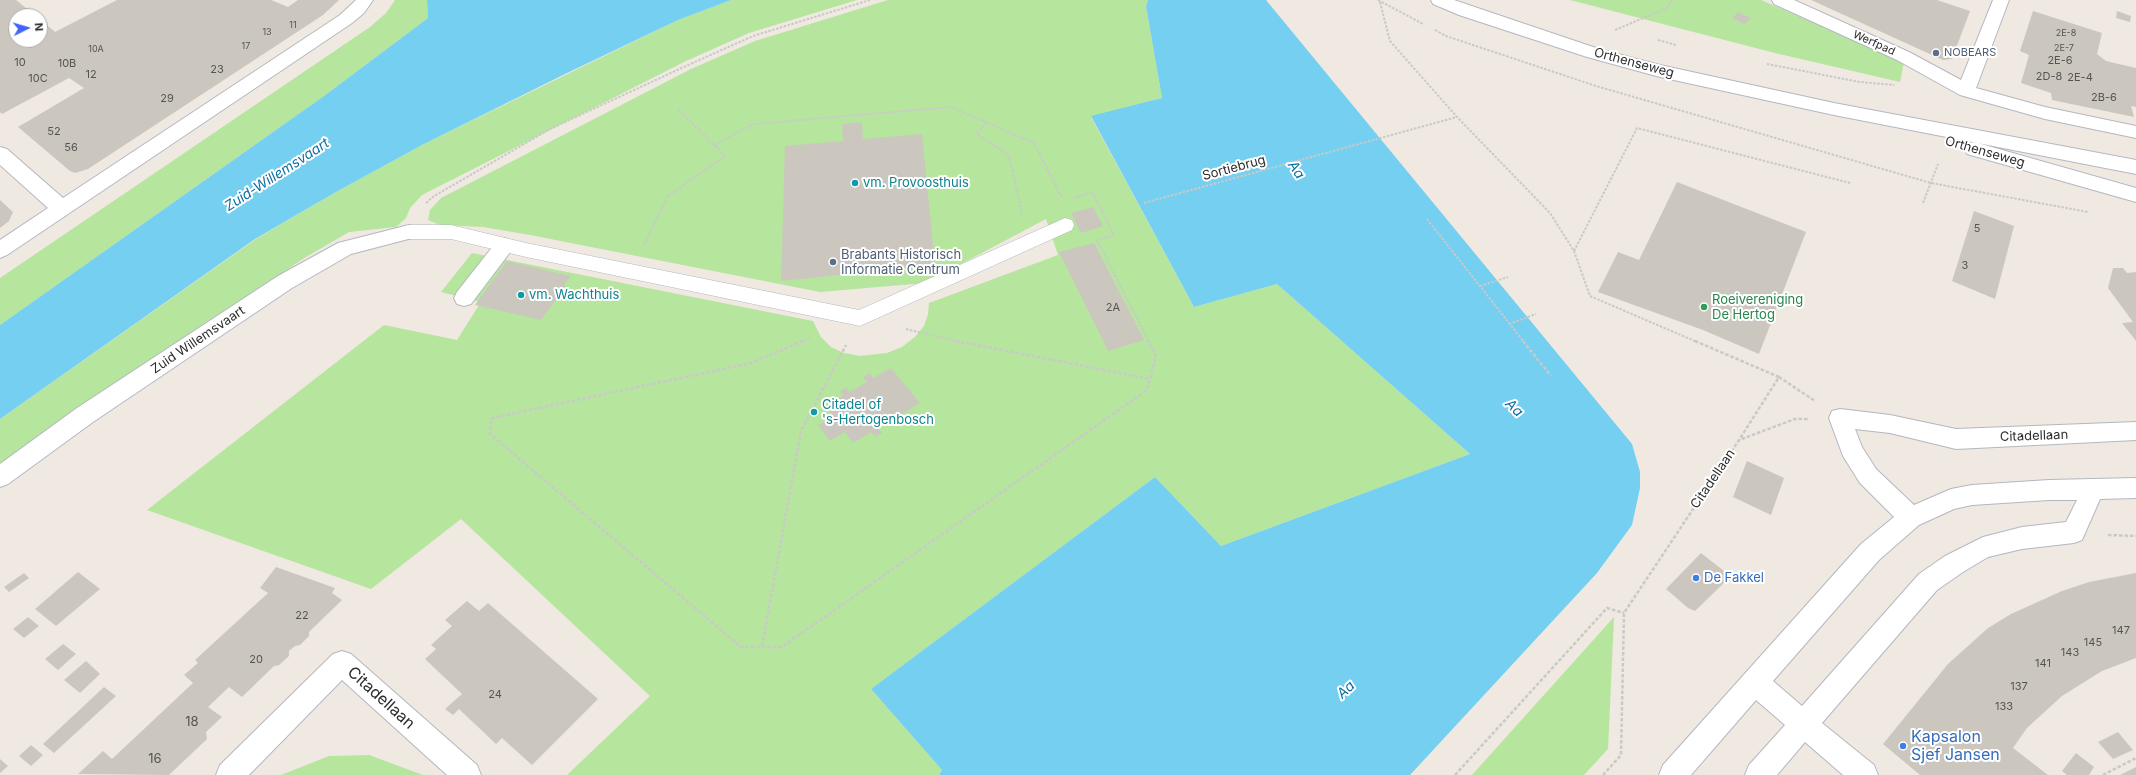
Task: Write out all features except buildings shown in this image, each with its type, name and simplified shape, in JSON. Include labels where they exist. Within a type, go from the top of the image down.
[{"type":"street","points":[[0,250],[346,19],[358,9],[365,0]]},
{"type":"street","name":"Orthenseweg","points":[[1439,0],[1465,11],[1593,53],[1660,71],[1834,109],[2136,167]]},
{"type":"street","name":"Werfpad","points":[[1780,0],[1903,56],[1966,91]]},
{"type":"street","points":[[2002,0],[1966,91],[2045,113],[2136,132]]},
{"type":"street","name":"Orthenseweg","points":[[1834,109],[2136,195]]},
{"type":"street","points":[[0,154],[62,209]]},
{"type":"street","name":"Zuid Willemsvaart","points":[[0,477],[85,415],[284,282],[345,248],[409,232]]},
{"type":"street","points":[[464,298],[504,246]]},
{"type":"street","points":[[1840,418],[1851,450],[1858,462],[1868,476],[1911,518]]},
{"type":"street","name":"Citadellaan","points":[[1840,418],[1890,424],[1956,439],[2136,431]]},
{"type":"street","points":[[1673,775],[1870,552],[1911,518],[1950,499],[1972,495],[2136,488]]},
{"type":"street","points":[[1760,775],[1928,582],[1954,564],[1983,548],[2022,538],[2074,532],[2093,489]]},
{"type":"street","name":"Citadellaan","points":[[230,775],[342,663],[467,775]]},
{"type":"street","points":[[1755,683],[1864,775]]},
{"type":"lane","points":[[409,232],[451,232],[504,246],[860,318],[1065,225]]},
{"type":"path","points":[[409,232],[421,207],[434,196],[550,129],[753,36],[870,0]]},
{"type":"path","points":[[1615,30],[1667,8],[1672,0]]},
{"type":"path","points":[[1379,1],[1426,26]]},
{"type":"path","points":[[1379,1],[1390,41],[1457,117],[1550,213],[1574,252],[1590,296],[1779,377],[1840,418]]},
{"type":"path","points":[[1608,28],[1623,32]]},
{"type":"path","points":[[1433,29],[1446,36],[1596,86],[1931,183],[2091,213]]},
{"type":"path","points":[[1654,39],[1678,45]]},
{"type":"path","points":[[1762,64],[1860,82],[1898,85]]},
{"type":"path","points":[[714,145],[754,124],[951,107],[1034,143],[1064,201]]},
{"type":"path","points":[[631,272],[668,196],[725,156],[678,109]]},
{"type":"path","name":"Sortiebrug","points":[[1144,203],[1457,117]]},
{"type":"path","points":[[986,122],[977,134],[1009,156],[1028,242]]},
{"type":"path","points":[[1574,252],[1637,128],[1850,183]]},
{"type":"path","points":[[1923,203],[1938,164]]},
{"type":"path","points":[[1071,199],[1092,192],[1114,235],[1097,240],[1156,356],[1150,379],[1147,390],[782,646],[741,647],[490,434],[492,418],[751,363],[860,318],[951,340],[1150,379]]},
{"type":"path","points":[[1427,219],[1551,376]]},
{"type":"path","points":[[1480,286],[1508,277]]},
{"type":"path","points":[[1509,324],[1536,314]]},
{"type":"path","points":[[762,646],[801,431],[860,318]]},
{"type":"path","points":[[1739,440],[1779,377]]},
{"type":"path","name":"Citadellaan","points":[[1624,613],[1739,440],[1795,419],[1840,418]]},
{"type":"path","points":[[1455,775],[1608,608],[1624,613],[1621,755],[1603,775]]},
{"type":"path","points":[[2103,775],[2136,758]]},
{"type":"green space","points":[[395,0],[427,0],[428,18],[324,96],[0,325],[0,278],[370,27],[386,13]]},
{"type":"green space","points":[[731,0],[857,0],[749,33],[684,62],[422,195],[410,208],[406,218],[396,227],[349,232],[306,257],[148,362],[0,467],[0,419],[256,239],[336,192],[422,145],[678,20]]},
{"type":"green space","points":[[888,0],[1148,0],[1146,6],[1162,98],[1091,117],[1194,307],[1277,284],[1470,454],[1221,546],[1155,477],[871,689],[942,770],[939,775],[567,775],[650,696],[461,519],[371,589],[147,510],[384,325],[457,340],[481,302],[441,292],[472,253],[813,321],[821,337],[831,347],[844,353],[860,356],[887,353],[902,347],[915,337],[924,326],[928,314],[929,303],[1058,255],[1046,219],[925,283],[820,292],[530,235],[483,227],[440,225],[428,220],[430,210],[441,198],[691,69],[755,41]]},
{"type":"green space","points":[[1570,0],[1761,0],[1904,62],[1900,82],[1775,53]]},
{"type":"green space","points":[[1614,617],[1608,749],[1584,775],[1472,775]]},
{"type":"green space","points":[[369,755],[423,775],[281,775],[329,756]]},
{"type":"water","name":"Zuid-Willemsvaart","points":[[427,0],[731,0],[678,20],[565,74],[422,145],[336,192],[255,239],[0,419],[0,325],[324,96],[428,18]]},
{"type":"water","name":"Aa","points":[[1148,0],[1266,0],[1632,444],[1640,472],[1640,488],[1632,525],[1597,573],[1410,775],[939,775],[942,770],[871,689],[1155,477],[1221,546],[1470,454],[1277,284],[1194,307],[1091,116],[1162,98],[1146,6]]},
{"type":"place","name":"NOBEARS","points":[[1936,53]]},
{"type":"place","name":"vm. Provoosthuis","points":[[855,183]]},
{"type":"place","name":"Brabants Historisch Informatie Centrum","points":[[833,262]]},
{"type":"place","name":"vm. Wachthuis","points":[[521,295]]},
{"type":"place","name":"Roeivereniging De Hertog","points":[[1704,307]]},
{"type":"place","name":"Citadel of 's-Hertogenbosch","points":[[814,412]]},
{"type":"place","name":"De Fakkel","points":[[1696,578]]},
{"type":"place","name":"Kapsalon Sjef Jansen","points":[[1903,746]]}]
